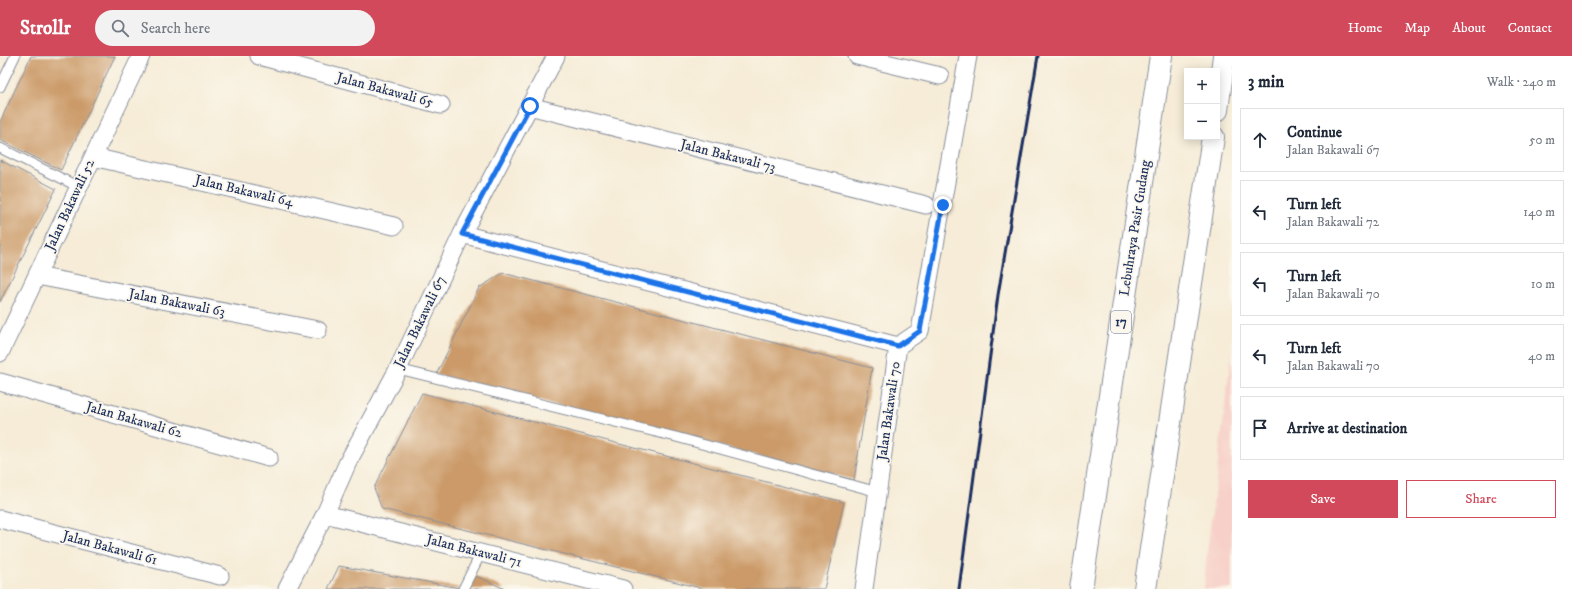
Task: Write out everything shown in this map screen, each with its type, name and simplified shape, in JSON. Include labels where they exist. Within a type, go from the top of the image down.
[{"type":"highway","name":"Lebuhraya Pasir Gudang","points":[[1081,589],[1161,56]]},
{"type":"highway","points":[[1218,104],[1224,56]]},
{"type":"highway","points":[[1145,589],[1213,140]]},
{"type":"street","name":"Jalan Bakawali 52","points":[[0,353],[141,56]]},
{"type":"street","name":"Jalan Bakawali 65","points":[[259,56],[441,105]]},
{"type":"street","name":"Jalan Bakawali 67","points":[[287,589],[325,514],[348,462],[398,369],[462,234],[556,56]]},
{"type":"street","points":[[857,56],[940,76]]},
{"type":"street","name":"Jalan Bakawali 70","points":[[864,589],[898,346],[920,331],[968,56]]},
{"type":"street","name":"Jalan Bakawali 73","points":[[530,106],[926,205]]},
{"type":"street","name":"Jalan Bakawali 64","points":[[93,156],[394,226]]},
{"type":"street","points":[[462,234],[898,346]]},
{"type":"street","name":"Jalan Bakawali 63","points":[[37,276],[318,330]]},
{"type":"street","name":"Jalan Bakawali 62","points":[[0,382],[269,458]]},
{"type":"street","name":"Jalan Bakawali 71","points":[[325,514],[623,589]]},
{"type":"street","name":"Jalan Bakawali 61","points":[[0,519],[220,576]]},
{"type":"lane","points":[[0,87],[15,56]]},
{"type":"lane","points":[[0,148],[79,187]]},
{"type":"lane","points":[[398,369],[676,437],[878,492]]},
{"type":"lane","points":[[463,589],[481,553]]},
{"type":"shaded area","points":[[1232,350],[1232,589],[1204,589],[1206,561]]},
{"type":"building","points":[[31,56],[115,56],[61,170],[0,140],[0,122]]},
{"type":"building","points":[[0,160],[56,189],[0,302]]},
{"type":"building","points":[[503,273],[872,368],[854,480],[436,375],[479,288]]},
{"type":"building","points":[[422,393],[844,502],[824,589],[705,589],[382,509],[374,488]]},
{"type":"building","points":[[339,566],[460,588],[460,589],[328,589]]},
{"type":"building","points":[[474,575],[505,589],[468,589]]},
{"type":"railway","points":[[959,589],[998,295],[1038,56]]},
{"type":"route","points":[[530,106],[462,234],[898,346],[920,331],[943,205]]}]
